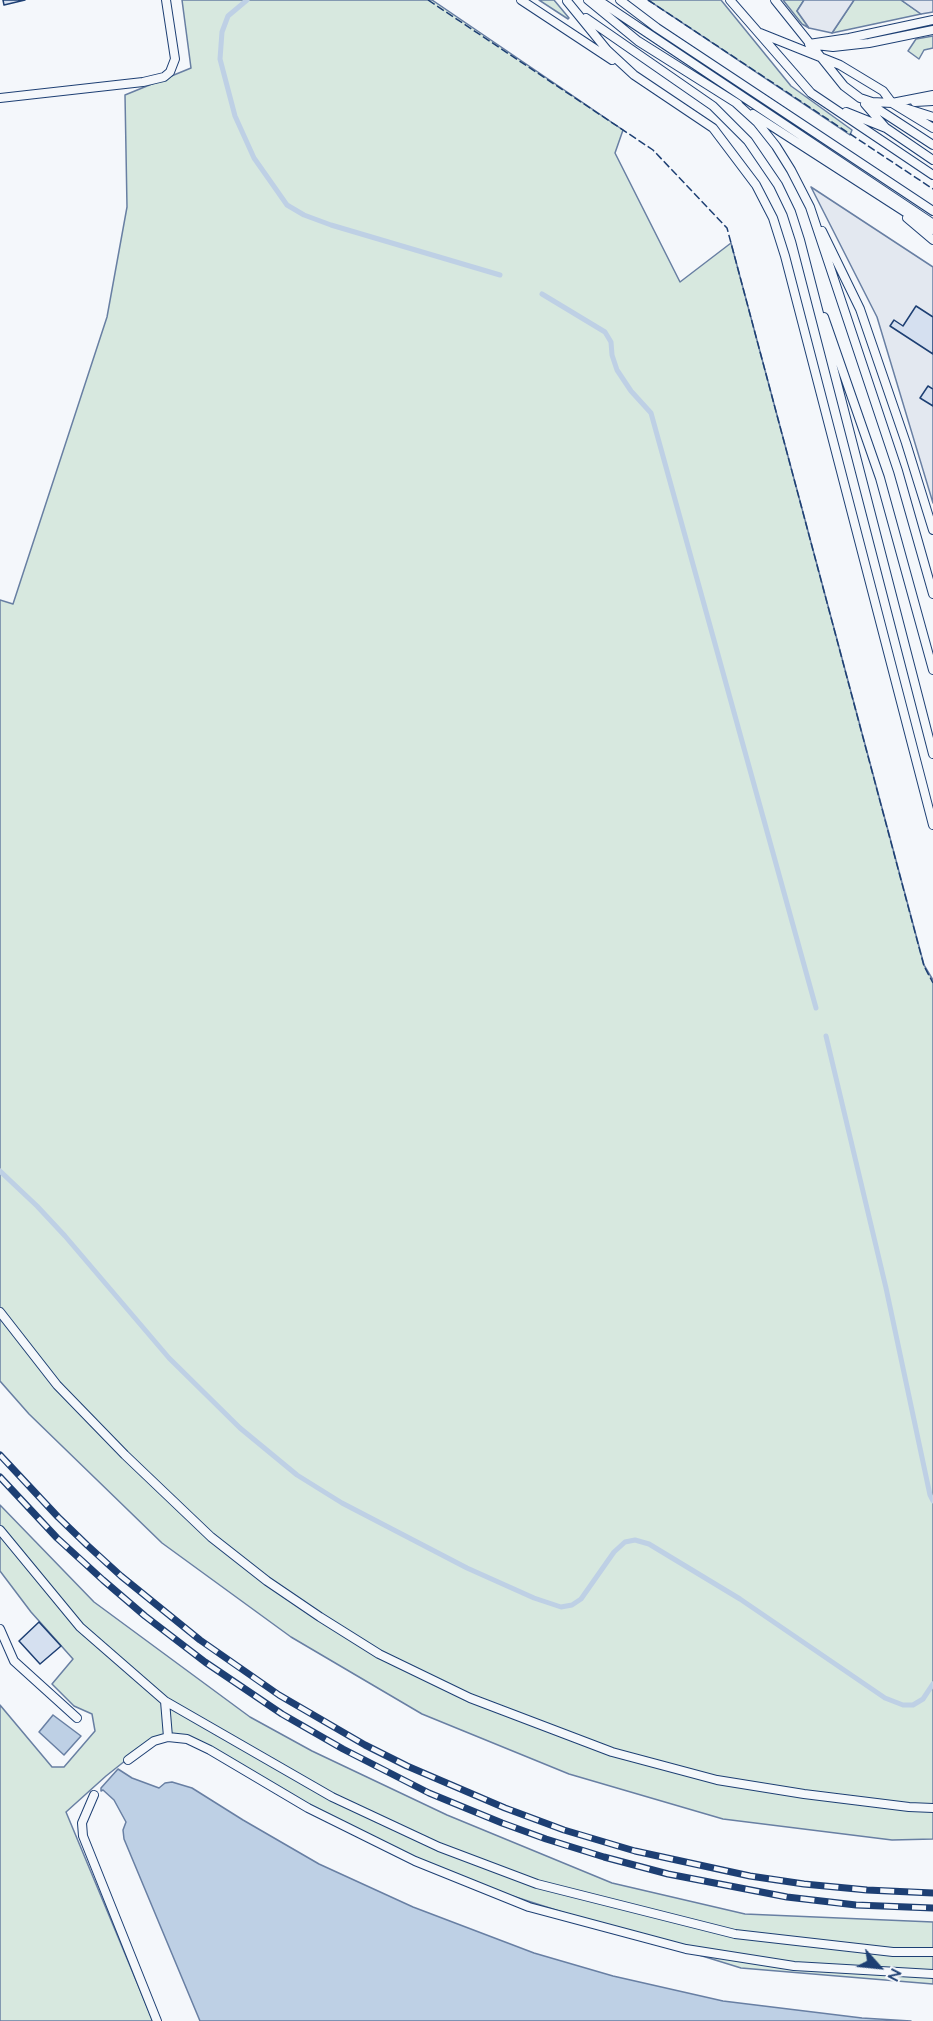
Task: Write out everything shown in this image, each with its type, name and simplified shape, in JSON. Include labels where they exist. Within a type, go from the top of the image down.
[{"type":"lane","points":[[0,98],[143,82],[164,76],[170,72],[175,59],[166,0]]},
{"type":"lane","points":[[521,0],[713,128],[756,185],[773,219],[788,267],[933,825]]},
{"type":"lane","points":[[566,0],[607,50],[634,75]]},
{"type":"lane","points":[[566,0],[598,27],[713,106],[748,141],[778,185],[791,212],[800,240],[933,753]]},
{"type":"lane","points":[[588,0],[638,41],[933,230]]},
{"type":"lane","points":[[598,0],[933,224]]},
{"type":"lane","points":[[620,0],[657,28],[933,211]]},
{"type":"lane","points":[[730,0],[811,93],[933,175]]},
{"type":"lane","points":[[775,0],[843,86],[933,145]]},
{"type":"lane","points":[[621,17],[657,28]]},
{"type":"lane","points":[[809,44],[933,20]]},
{"type":"lane","points":[[809,44],[833,47],[869,43],[933,30]]},
{"type":"lane","points":[[757,32],[840,65],[883,91],[892,103],[933,128]]},
{"type":"lane","points":[[860,98],[872,102],[892,103],[933,100]]},
{"type":"lane","points":[[860,98],[886,128]]},
{"type":"lane","points":[[735,102],[757,122],[776,146],[810,207],[860,309],[933,530]]},
{"type":"lane","points":[[892,103],[933,111]]},
{"type":"lane","points":[[892,103],[933,117]]},
{"type":"lane","points":[[830,106],[886,128],[933,160]]},
{"type":"lane","points":[[883,197],[933,240]]},
{"type":"lane","points":[[810,207],[915,524],[933,594]]},
{"type":"lane","points":[[809,276],[880,478],[933,670]]},
{"type":"lane","points":[[0,1312],[64,1392],[139,1469],[211,1537],[267,1581],[379,1654],[470,1698],[612,1752],[717,1780],[804,1794],[933,1808]]},
{"type":"lane","points":[[0,1530],[80,1627],[165,1701],[332,1797],[439,1847],[537,1884],[735,1934],[893,1952],[933,1952]]},
{"type":"lane","points":[[0,1629],[14,1661],[77,1718]]},
{"type":"lane","points":[[165,1701],[168,1737]]},
{"type":"lane","points":[[128,1760],[154,1741],[168,1737],[187,1739],[210,1750],[308,1808],[414,1861],[529,1907],[697,1950],[794,1966],[933,1974]]},
{"type":"lane","points":[[94,1795],[82,1823],[83,1836],[157,2021]]},
{"type":"shaded area","points":[[182,0],[432,0],[623,130],[615,153],[680,282],[731,243],[924,965],[933,980],[933,1839],[892,1840],[723,1819],[569,1774],[422,1714],[291,1637],[162,1543],[29,1414],[0,1381],[0,600],[13,604],[107,317],[127,207],[125,95],[191,68]]},
{"type":"shaded area","points":[[539,0],[554,0],[569,18],[568,19]]},
{"type":"shaded area","points":[[648,0],[721,0],[791,86],[852,130],[850,135]]},
{"type":"shaded area","points":[[783,0],[804,0],[797,11],[809,28],[802,24]]},
{"type":"shaded area","points":[[804,0],[854,0],[832,33],[809,28],[797,11]]},
{"type":"shaded area","points":[[854,0],[901,0],[921,14],[832,33]]},
{"type":"shaded area","points":[[901,0],[933,0],[933,12],[921,14]]},
{"type":"shaded area","points":[[933,36],[933,48],[924,50],[919,59],[908,51],[916,39]]},
{"type":"shaded area","points":[[811,187],[933,267],[933,503],[877,317]]},
{"type":"shaded area","points":[[0,1505],[94,1602],[250,1717],[312,1751],[447,1815],[612,1883],[745,1914],[933,1922],[933,1984],[741,1968],[615,1929],[475,1884],[374,1840],[184,1740],[150,1741],[66,1812],[153,2021],[0,2021],[0,1705],[52,1767],[64,1767],[95,1731],[92,1714],[74,1706],[52,1684],[73,1659],[31,1612],[0,1571]]},
{"type":"water","points":[[53,1715],[81,1736],[64,1755],[39,1732]]},
{"type":"water","points":[[118,1769],[132,1778],[159,1788],[165,1783],[172,1782],[192,1788],[319,1864],[413,1907],[534,1953],[613,1976],[723,2001],[862,2018],[911,2021],[200,2021],[124,1839],[123,1830],[126,1822],[114,1800],[103,1790],[101,1791],[101,1788]]},
{"type":"building","points":[[3,0],[25,0],[4,5]]},
{"type":"building","points":[[916,306],[933,317],[933,354],[890,326],[894,320],[903,326]]},
{"type":"building","points":[[928,386],[933,389],[933,406],[920,398]]},
{"type":"building","points":[[39,1622],[61,1646],[40,1664],[19,1641]]},
{"type":"waterway","points":[[247,0],[228,16],[222,32],[220,59],[235,116],[254,158],[287,205],[304,215],[331,225],[500,275]]},
{"type":"waterway","points":[[542,294],[605,332],[611,342],[617,370],[631,391],[651,413],[816,1008]]},
{"type":"waterway","points":[[826,1036],[886,1288],[933,1501]]},
{"type":"waterway","points":[[0,1171],[65,1236],[169,1358],[240,1428],[297,1475],[342,1503],[467,1568],[534,1598],[561,1607],[572,1605],[581,1599],[614,1552],[625,1542],[635,1540],[649,1544],[740,1599],[885,1698],[903,1705],[913,1705],[923,1699],[933,1684]]},
{"type":"railway","points":[[0,1455],[87,1545],[121,1576],[200,1640],[279,1695],[365,1745],[407,1766],[505,1808],[564,1830],[635,1851],[750,1876],[804,1884],[933,1893]]},
{"type":"railway","points":[[0,1477],[57,1538],[103,1580],[205,1662],[282,1714],[343,1749],[429,1793],[546,1839],[668,1874],[787,1897],[856,1905],[933,1908]]},
{"type":"fence","points":[[428,0],[653,150],[727,228],[924,966],[933,983]]},
{"type":"fence","points":[[648,0],[933,189]]}]
